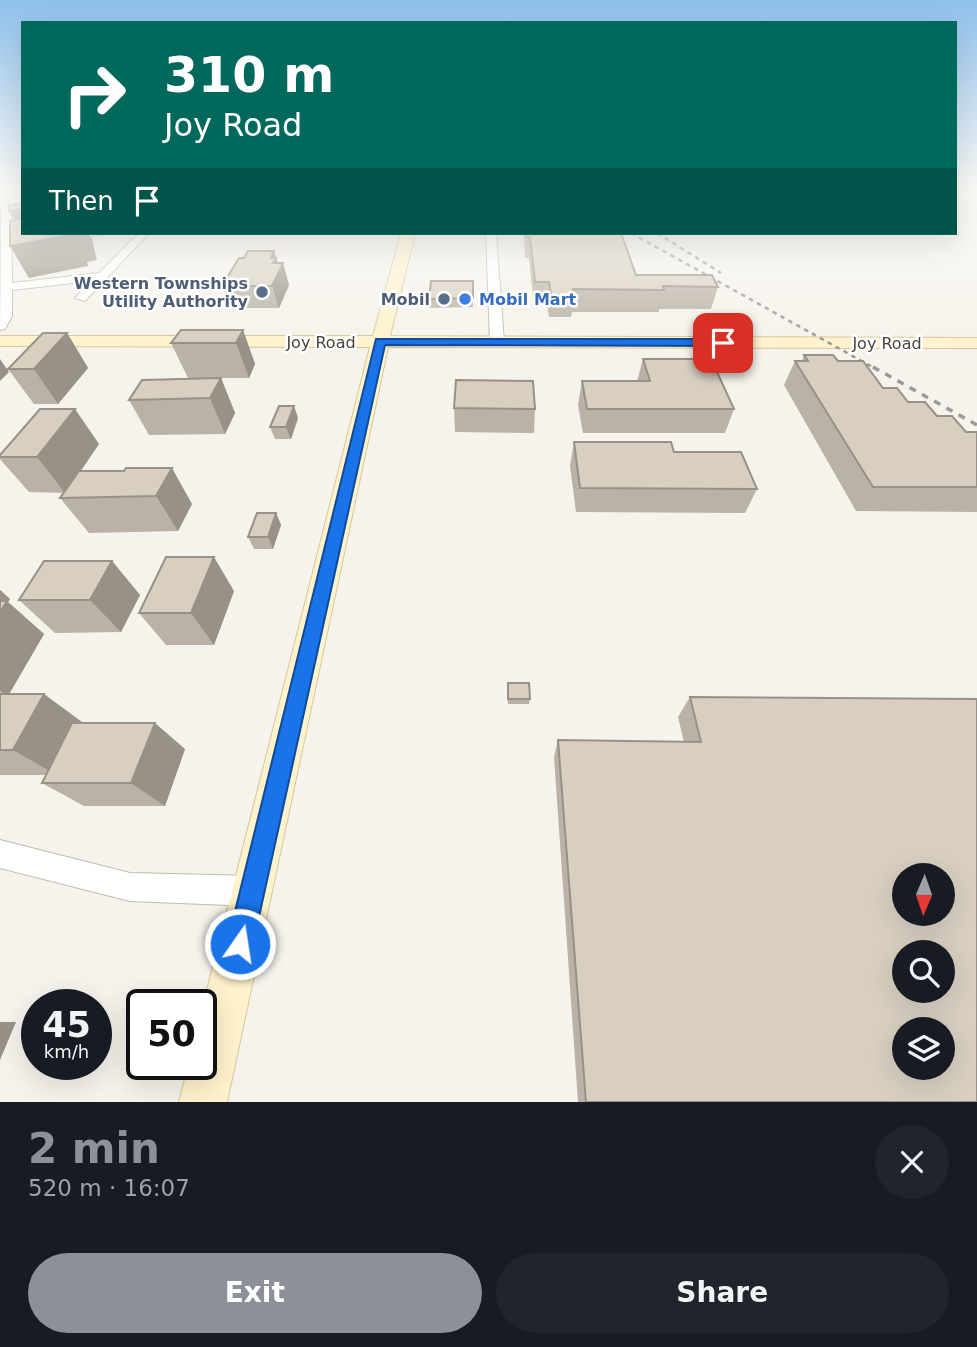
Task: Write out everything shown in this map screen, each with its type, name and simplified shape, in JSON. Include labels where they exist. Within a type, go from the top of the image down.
[{"type":"main road","points":[[203,1102],[380,342],[406,239]]},
{"type":"main road","name":"Joy Road","points":[[0,341],[497,342]]},
{"type":"street","points":[[52,242],[67,239]]},
{"type":"street","points":[[81,299],[138,239]]},
{"type":"street","points":[[491,239],[497,342]]},
{"type":"street","points":[[0,326],[6,316],[4,289],[7,250]]},
{"type":"street","points":[[4,289],[102,276]]},
{"type":"street","name":"Joy Road","points":[[497,342],[977,343]]},
{"type":"street","points":[[0,854],[130,887],[253,891]]},
{"type":"building","points":[[10,239],[47,239],[10,246]]},
{"type":"building","points":[[530,239],[623,239],[636,275],[712,275],[718,287],[663,286],[664,290],[573,289],[574,295],[551,295],[549,282],[535,282]]},
{"type":"building","points":[[248,251],[274,251],[271,258],[276,258],[273,263],[283,263],[272,286],[222,286],[239,258],[244,258]]},
{"type":"building","points":[[431,281],[473,281],[473,298],[429,299]]},
{"type":"building","points":[[181,330],[243,330],[236,343],[171,343]]},
{"type":"building","points":[[43,333],[67,333],[34,369],[8,369]]},
{"type":"building","points":[[804,355],[833,355],[838,361],[863,361],[883,388],[897,388],[908,402],[925,402],[937,416],[952,416],[966,432],[977,432],[977,487],[873,487],[795,361],[808,361]]},
{"type":"building","points":[[643,359],[711,359],[734,409],[587,409],[582,381],[650,381]]},
{"type":"building","points":[[221,378],[210,398],[129,400],[142,380]]},
{"type":"building","points":[[456,380],[533,381],[535,409],[454,408]]},
{"type":"building","points":[[279,406],[294,406],[286,427],[270,427]]},
{"type":"building","points":[[40,409],[75,409],[37,457],[0,457],[0,455]]},
{"type":"building","points":[[574,442],[671,442],[674,452],[741,452],[757,489],[580,488]]},
{"type":"building","points":[[126,468],[172,468],[156,496],[60,498],[79,471],[124,471]]},
{"type":"building","points":[[257,513],[276,513],[268,537],[248,537]]},
{"type":"building","points":[[166,557],[214,557],[191,613],[139,613]]},
{"type":"building","points":[[44,561],[112,561],[90,600],[19,600]]},
{"type":"building","points":[[0,601],[7,601],[0,612]]},
{"type":"building","points":[[508,683],[529,683],[530,699],[508,699]]},
{"type":"building","points":[[0,694],[44,694],[13,750],[0,750]]},
{"type":"building","points":[[690,697],[977,699],[977,1102],[586,1102],[558,740],[701,742]]},
{"type":"building","points":[[72,723],[155,723],[131,783],[42,783]]},
{"type":"railway","points":[[643,239],[876,369]]},
{"type":"railway","points":[[667,239],[721,273]]},
{"type":"railway","points":[[873,367],[977,425]]},
{"type":"place","name":"Western Townships Utility Authority","points":[[262,292]]},
{"type":"place","name":"Mobil","points":[[444,299]]},
{"type":"place","name":"Mobil Mart","points":[[465,299]]},
{"type":"route","points":[[240,944],[371,391],[380,342],[723,343]]}]
